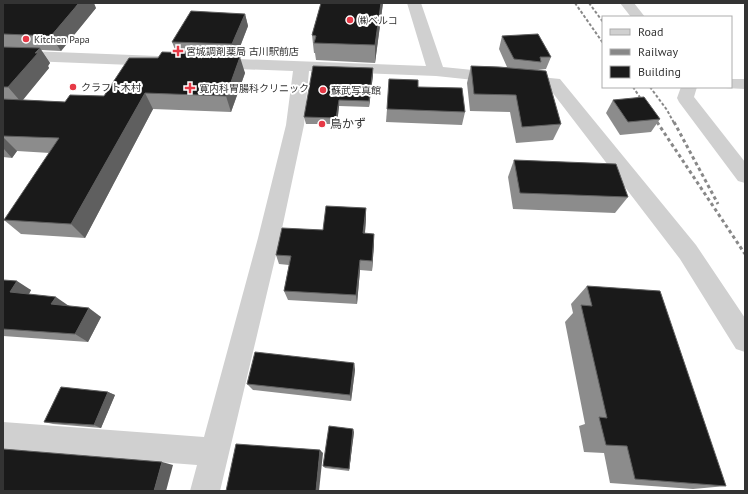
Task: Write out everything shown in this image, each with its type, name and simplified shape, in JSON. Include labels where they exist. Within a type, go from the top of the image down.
[{"type":"street","points":[[414,3],[436,71]]},
{"type":"street","points":[[627,3],[637,16]]},
{"type":"street","points":[[3,55],[176,62]]},
{"type":"street","points":[[199,62],[436,71],[554,83],[688,252],[745,340]]},
{"type":"street","points":[[205,491],[269,238],[294,132],[301,67]]},
{"type":"street","points":[[732,84],[745,84]]},
{"type":"street","points":[[689,88],[685,98],[745,176]]},
{"type":"street","points":[[3,436],[214,452]]},
{"type":"building","points":[[3,3],[79,3],[51,36],[3,34]]},
{"type":"building","points":[[321,3],[381,3],[375,45],[314,43],[316,36],[312,35]]},
{"type":"building","points":[[191,11],[245,14],[232,44],[172,42]]},
{"type":"building","points":[[538,34],[551,57],[540,57],[541,62],[514,59],[502,36]]},
{"type":"building","points":[[3,47],[40,48],[35,53],[38,53],[8,87],[3,87]]},
{"type":"building","points":[[162,52],[225,54],[224,57],[240,57],[226,96],[145,93],[71,224],[4,220],[59,138],[3,136],[3,99],[65,102],[70,95],[104,96],[129,58],[158,58]]},
{"type":"building","points":[[313,66],[373,68],[369,101],[339,100],[336,118],[304,117]]},
{"type":"building","points":[[471,66],[546,71],[561,124],[522,127],[516,95],[474,94]]},
{"type":"building","points":[[389,79],[418,80],[418,87],[462,88],[465,112],[387,109]]},
{"type":"building","points":[[644,97],[660,119],[628,122],[613,100]]},
{"type":"building","points":[[514,160],[616,164],[628,197],[520,193]]},
{"type":"building","points":[[326,206],[366,208],[363,233],[374,234],[372,261],[360,260],[356,295],[284,291],[291,256],[276,255],[282,228],[323,230]]},
{"type":"building","points":[[3,280],[17,281],[10,292],[56,297],[51,304],[89,308],[75,334],[3,329]]},
{"type":"building","points":[[587,286],[660,291],[726,486],[635,479],[627,446],[606,445],[599,417],[607,418],[581,305],[592,306]]},
{"type":"building","points":[[255,352],[354,363],[350,395],[247,384]]},
{"type":"building","points":[[61,387],[108,392],[94,425],[44,422]]},
{"type":"building","points":[[329,426],[353,429],[349,469],[323,466]]},
{"type":"building","points":[[236,444],[320,450],[316,491],[226,491]]},
{"type":"building","points":[[3,449],[162,462],[154,491],[3,491]]},
{"type":"railway","points":[[575,3],[602,42]]},
{"type":"railway","points":[[589,3],[602,21]]},
{"type":"railway","points":[[634,88],[657,123]]},
{"type":"railway","points":[[651,88],[667,110],[674,123]]},
{"type":"railway","points":[[657,122],[745,254]]},
{"type":"railway","points":[[674,122],[718,204]]},
{"type":"place","name":"㈱ベルコ","points":[[350,20]]},
{"type":"place","name":"Kitchen Papa","points":[[26,39]]},
{"type":"place","name":"宮城調剤薬局 古川駅前店","points":[[178,51]]},
{"type":"place","name":"クラフト木村","points":[[73,87]]},
{"type":"place","name":"寛内科胃腸科クリニック","points":[[190,88]]},
{"type":"place","name":"蘇武写真館","points":[[323,90]]},
{"type":"place","name":"鳥かず","points":[[322,124]]}]
